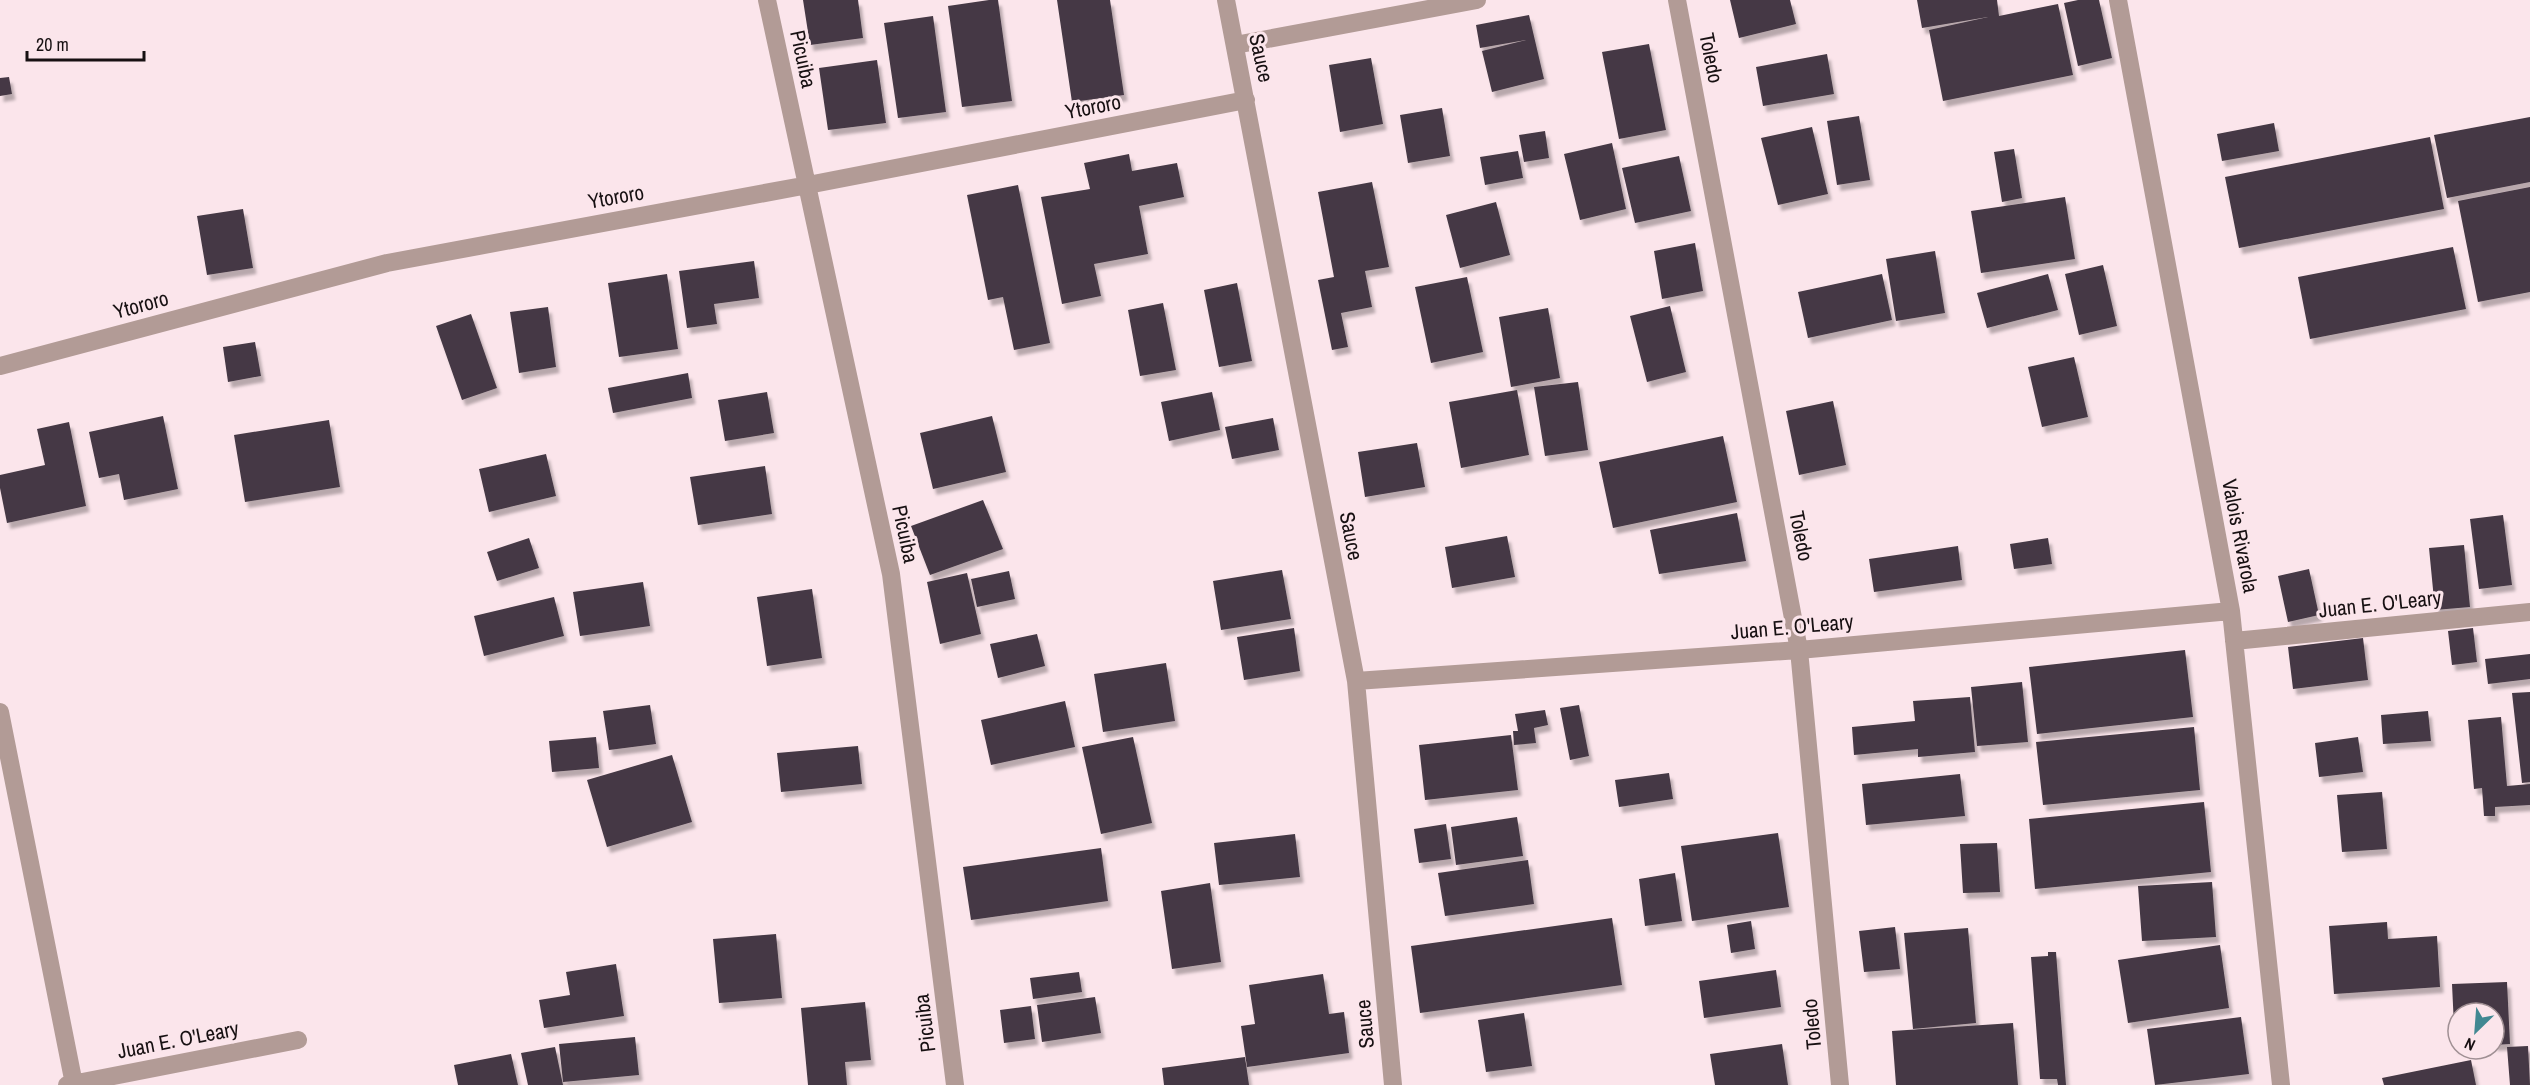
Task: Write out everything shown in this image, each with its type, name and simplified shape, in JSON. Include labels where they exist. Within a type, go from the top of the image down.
[{"type":"street","name":"Picuiba","points":[[767,0],[891,574],[955,1085]]},
{"type":"street","name":"Sauce","points":[[1226,0],[1356,681],[1393,1085]]},
{"type":"street","points":[[1235,45],[1477,0]]},
{"type":"street","name":"Toledo","points":[[1677,0],[1799,650],[1840,1085]]},
{"type":"street","name":"Valois Rivarola","points":[[2118,0],[2231,611],[2281,1085]]},
{"type":"street","name":"Ytororo","points":[[0,366],[387,263],[808,185],[1246,100]]},
{"type":"street","name":"Juan E. O'Leary","points":[[1356,681],[1799,650],[2231,611]]},
{"type":"street","name":"Juan E. O'Leary","points":[[2234,641],[2530,612]]},
{"type":"street","points":[[0,712],[71,1084]]},
{"type":"street","name":"Juan E. O'Leary","points":[[71,1084],[298,1040]]},
{"type":"building","points":[[803,0],[858,0],[863,38],[810,45]]},
{"type":"building","points":[[998,0],[1012,101],[962,107],[948,6]]},
{"type":"building","points":[[1057,0],[1110,0],[1124,95],[1072,102]]},
{"type":"building","points":[[1730,0],[1790,0],[1796,24],[1739,38]]},
{"type":"building","points":[[1917,0],[1997,0],[1999,16],[2058,4],[2073,75],[1943,101],[1929,30],[1988,17],[1922,28]]},
{"type":"building","points":[[2099,0],[2112,58],[2078,66],[2064,3]]},
{"type":"building","points":[[1529,15],[1544,79],[1492,92],[1482,51],[1526,40],[1480,48],[1476,25]]},
{"type":"building","points":[[933,16],[946,112],[898,118],[884,23]]},
{"type":"building","points":[[1649,44],[1666,130],[1619,139],[1602,52]]},
{"type":"building","points":[[1827,54],[1834,94],[1763,106],[1756,67]]},
{"type":"building","points":[[1371,58],[1383,124],[1340,132],[1329,65]]},
{"type":"building","points":[[877,60],[886,123],[828,130],[819,68]]},
{"type":"building","points":[[9,77],[12,94],[0,96],[0,78]]},
{"type":"building","points":[[1442,108],[1450,156],[1408,163],[1400,115]]},
{"type":"building","points":[[1859,116],[1870,180],[1837,185],[1827,121]]},
{"type":"building","points":[[2530,117],[2530,182],[2447,198],[2434,135]]},
{"type":"building","points":[[2274,123],[2279,151],[2222,161],[2217,134]]},
{"type":"building","points":[[1812,127],[1828,194],[1778,205],[1761,138]]},
{"type":"building","points":[[1545,131],[1549,158],[1524,162],[1519,135]]},
{"type":"building","points":[[2430,137],[2444,209],[2239,248],[2225,177]]},
{"type":"building","points":[[1612,143],[1626,209],[1580,220],[1564,154]]},
{"type":"building","points":[[2014,149],[2022,198],[2002,202],[1994,152]]},
{"type":"building","points":[[1518,151],[1523,178],[1485,185],[1480,157]]},
{"type":"building","points":[[1129,154],[1132,171],[1177,163],[1184,197],[1139,206],[1148,254],[1094,264],[1101,296],[1062,304],[1041,197],[1090,189],[1084,163]]},
{"type":"building","points":[[1679,156],[1691,211],[1635,223],[1622,168]]},
{"type":"building","points":[[1372,182],[1389,267],[1365,271],[1372,307],[1341,313],[1348,347],[1332,350],[1318,280],[1334,277],[1318,192]]},
{"type":"building","points":[[1018,185],[1050,343],[1014,350],[1003,297],[988,300],[967,195]]},
{"type":"building","points":[[2530,187],[2530,292],[2478,302],[2458,201]]},
{"type":"building","points":[[2065,197],[2075,259],[1981,273],[1971,211]]},
{"type":"building","points":[[1496,202],[1510,255],[1460,268],[1446,215]]},
{"type":"building","points":[[243,209],[253,268],[207,275],[197,216]]},
{"type":"building","points":[[1695,243],[1703,291],[1662,299],[1654,251]]},
{"type":"building","points":[[2453,247],[2466,309],[2310,339],[2298,277]]},
{"type":"building","points":[[1935,251],[1945,313],[1896,321],[1886,259]]},
{"type":"building","points":[[754,261],[759,298],[714,304],[717,324],[687,328],[679,271]]},
{"type":"building","points":[[2103,265],[2117,326],[2079,335],[2065,274]]},
{"type":"building","points":[[667,274],[678,349],[619,357],[608,283]]},
{"type":"building","points":[[1882,274],[1892,320],[1808,338],[1798,292]]},
{"type":"building","points":[[2048,274],[2058,310],[1987,328],[1977,293]]},
{"type":"building","points":[[1467,277],[1483,352],[1431,363],[1415,287]]},
{"type":"building","points":[[1237,283],[1252,361],[1219,367],[1204,290]]},
{"type":"building","points":[[1163,303],[1176,370],[1140,376],[1128,310]]},
{"type":"building","points":[[1670,306],[1686,372],[1647,382],[1630,316]]},
{"type":"building","points":[[548,307],[556,367],[519,373],[510,312]]},
{"type":"building","points":[[1548,308],[1560,378],[1511,387],[1499,317]]},
{"type":"building","points":[[471,314],[497,388],[462,400],[436,326]]},
{"type":"building","points":[[255,342],[261,376],[228,382],[223,347]]},
{"type":"building","points":[[2074,357],[2088,417],[2042,427],[2028,367]]},
{"type":"building","points":[[688,373],[692,398],[613,413],[608,388]]},
{"type":"building","points":[[1578,382],[1588,450],[1545,456],[1534,387]]},
{"type":"building","points":[[1517,390],[1529,455],[1461,468],[1449,402]]},
{"type":"building","points":[[767,392],[774,433],[725,441],[718,400]]},
{"type":"building","points":[[1212,392],[1220,430],[1169,441],[1161,402]]},
{"type":"building","points":[[1833,401],[1846,465],[1799,475],[1786,411]]},
{"type":"building","points":[[163,416],[178,489],[124,500],[119,474],[99,478],[89,432]]},
{"type":"building","points":[[992,416],[1006,472],[933,489],[920,433]]},
{"type":"building","points":[[1273,418],[1279,450],[1232,459],[1225,427]]},
{"type":"building","points":[[329,420],[340,487],[245,502],[234,435]]},
{"type":"building","points":[[69,422],[86,506],[7,523],[0,488],[0,475],[45,465],[37,429]]},
{"type":"building","points":[[1723,436],[1737,502],[1613,528],[1599,462]]},
{"type":"building","points":[[1417,443],[1425,487],[1365,497],[1358,452]]},
{"type":"building","points":[[546,454],[556,496],[489,512],[479,469]]},
{"type":"building","points":[[765,466],[772,514],[698,525],[690,477]]},
{"type":"building","points":[[983,500],[1003,549],[930,575],[911,526]]},
{"type":"building","points":[[1737,513],[1746,561],[1659,574],[1650,530]]},
{"type":"building","points":[[2503,515],[2512,585],[2479,589],[2470,519]]},
{"type":"building","points":[[1507,536],[1515,577],[1452,588],[1445,547]]},
{"type":"building","points":[[529,538],[539,568],[497,581],[487,552]]},
{"type":"building","points":[[2048,538],[2052,564],[2014,569],[2010,544]]},
{"type":"building","points":[[2464,545],[2470,607],[2435,610],[2429,548]]},
{"type":"building","points":[[1958,546],[1962,580],[1874,592],[1869,559]]},
{"type":"building","points":[[2309,569],[2319,615],[2288,622],[2278,576]]},
{"type":"building","points":[[1282,570],[1291,619],[1221,630],[1213,581]]},
{"type":"building","points":[[1009,571],[1015,599],[977,607],[971,579]]},
{"type":"building","points":[[967,573],[981,634],[940,644],[927,582]]},
{"type":"building","points":[[643,582],[650,626],[580,636],[573,592]]},
{"type":"building","points":[[812,589],[822,658],[767,666],[757,597]]},
{"type":"building","points":[[554,597],[564,636],[484,656],[474,616]]},
{"type":"building","points":[[1294,628],[1300,671],[1244,680],[1237,637]]},
{"type":"building","points":[[2473,628],[2477,662],[2452,665],[2448,631]]},
{"type":"building","points":[[1037,634],[1045,666],[998,678],[990,644]]},
{"type":"building","points":[[2363,638],[2368,680],[2293,689],[2288,647]]},
{"type":"building","points":[[2185,650],[2193,717],[2037,734],[2029,667]]},
{"type":"building","points":[[2530,654],[2530,679],[2488,684],[2485,659]]},
{"type":"building","points":[[1166,663],[1175,721],[1103,732],[1094,674]]},
{"type":"building","points":[[2022,682],[2028,742],[1977,746],[1971,687]]},
{"type":"building","points":[[2530,692],[2530,782],[2522,783],[2512,693]]},
{"type":"building","points":[[1970,697],[1975,752],[1918,757],[1918,749],[1854,755],[1852,727],[1915,721],[1913,701]]},
{"type":"building","points":[[1065,701],[1075,747],[991,765],[981,720]]},
{"type":"building","points":[[650,705],[656,744],[609,750],[603,711]]},
{"type":"building","points":[[1579,705],[1589,756],[1570,760],[1560,708]]},
{"type":"building","points":[[1545,710],[1548,725],[1534,728],[1536,743],[1514,745],[1513,731],[1518,731],[1515,714]]},
{"type":"building","points":[[2428,711],[2431,741],[2383,744],[2381,715]]},
{"type":"building","points":[[2501,717],[2507,786],[2530,784],[2530,805],[2495,807],[2495,816],[2484,816],[2482,788],[2474,789],[2468,720]]},
{"type":"building","points":[[2194,727],[2200,790],[2043,805],[2036,742]]},
{"type":"building","points":[[1511,735],[1518,790],[1425,800],[1419,745]]},
{"type":"building","points":[[596,737],[599,768],[552,772],[549,741]]},
{"type":"building","points":[[1133,737],[1152,823],[1101,834],[1082,747]]},
{"type":"building","points":[[2358,737],[2363,772],[2319,777],[2315,743]]},
{"type":"building","points":[[858,746],[862,784],[781,792],[777,753]]},
{"type":"building","points":[[672,755],[692,822],[607,847],[587,780]]},
{"type":"building","points":[[1669,773],[1673,799],[1619,807],[1615,780]]},
{"type":"building","points":[[1960,774],[1965,816],[1866,825],[1862,784]]},
{"type":"building","points":[[2382,792],[2387,849],[2342,852],[2337,795]]},
{"type":"building","points":[[2204,802],[2211,872],[2035,889],[2029,819]]},
{"type":"building","points":[[1517,817],[1523,856],[1456,865],[1451,827]]},
{"type":"building","points":[[1446,824],[1451,859],[1419,863],[1414,829]]},
{"type":"building","points":[[1778,833],[1789,907],[1692,921],[1681,846]]},
{"type":"building","points":[[1295,834],[1300,877],[1219,885],[1214,843]]},
{"type":"building","points":[[1997,843],[2000,892],[1963,893],[1960,844]]},
{"type":"building","points":[[1101,848],[1108,901],[971,920],[963,867]]},
{"type":"building","points":[[1528,860],[1534,904],[1445,916],[1438,873]]},
{"type":"building","points":[[1675,873],[1682,921],[1645,926],[1639,879]]},
{"type":"building","points":[[2212,882],[2216,937],[2142,941],[2138,886]]},
{"type":"building","points":[[1210,883],[1221,962],[1172,969],[1161,891]]},
{"type":"building","points":[[1612,918],[1622,985],[1420,1013],[1411,946]]},
{"type":"building","points":[[1751,921],[1755,949],[1731,953],[1727,925]]},
{"type":"building","points":[[2387,922],[2388,939],[2437,936],[2440,987],[2334,994],[2329,926]]},
{"type":"building","points":[[1895,927],[1900,969],[1864,972],[1859,931]]},
{"type":"building","points":[[1968,928],[1976,1023],[1913,1029],[1904,933]]},
{"type":"building","points":[[776,934],[782,998],[719,1003],[713,939]]},
{"type":"building","points":[[2220,945],[2229,1008],[2128,1023],[2118,960]]},
{"type":"building","points":[[2048,952],[2056,952],[2066,1085],[2058,1085],[2057,1079],[2040,1079],[2031,957],[2048,956]]},
{"type":"building","points":[[616,964],[624,1016],[544,1028],[539,1000],[570,995],[566,972]]},
{"type":"building","points":[[1776,970],[1781,1007],[1704,1018],[1699,981]]},
{"type":"building","points":[[1079,972],[1082,992],[1033,999],[1030,978]]},
{"type":"building","points":[[1323,974],[1329,1014],[1344,1012],[1349,1053],[1247,1067],[1241,1026],[1255,1024],[1249,985]]},
{"type":"building","points":[[2507,982],[2510,1044],[2506,1044],[2506,1001],[2453,1001],[2452,984]]},
{"type":"building","points":[[1095,997],[1101,1033],[1042,1042],[1037,1005]]},
{"type":"building","points":[[865,1002],[871,1060],[845,1062],[847,1085],[808,1085],[801,1008]]},
{"type":"building","points":[[1031,1006],[1035,1039],[1004,1043],[1000,1010]]},
{"type":"building","points":[[1524,1013],[1532,1066],[1486,1072],[1478,1020]]},
{"type":"building","points":[[2241,1017],[2249,1074],[2155,1085],[2147,1029]]},
{"type":"building","points":[[2013,1023],[2018,1085],[1896,1085],[1892,1031]]},
{"type":"building","points":[[635,1037],[639,1075],[563,1082],[559,1044]]},
{"type":"building","points":[[1782,1044],[1788,1085],[1715,1085],[1710,1054]]},
{"type":"building","points":[[2528,1046],[2530,1085],[2510,1085],[2507,1047]]},
{"type":"building","points":[[555,1047],[563,1085],[528,1085],[521,1053]]},
{"type":"building","points":[[511,1054],[518,1085],[458,1085],[454,1065]]},
{"type":"building","points":[[1245,1057],[1249,1085],[1164,1085],[1162,1068]]},
{"type":"building","points":[[2471,1061],[2476,1085],[2384,1085],[2382,1078]]}]
